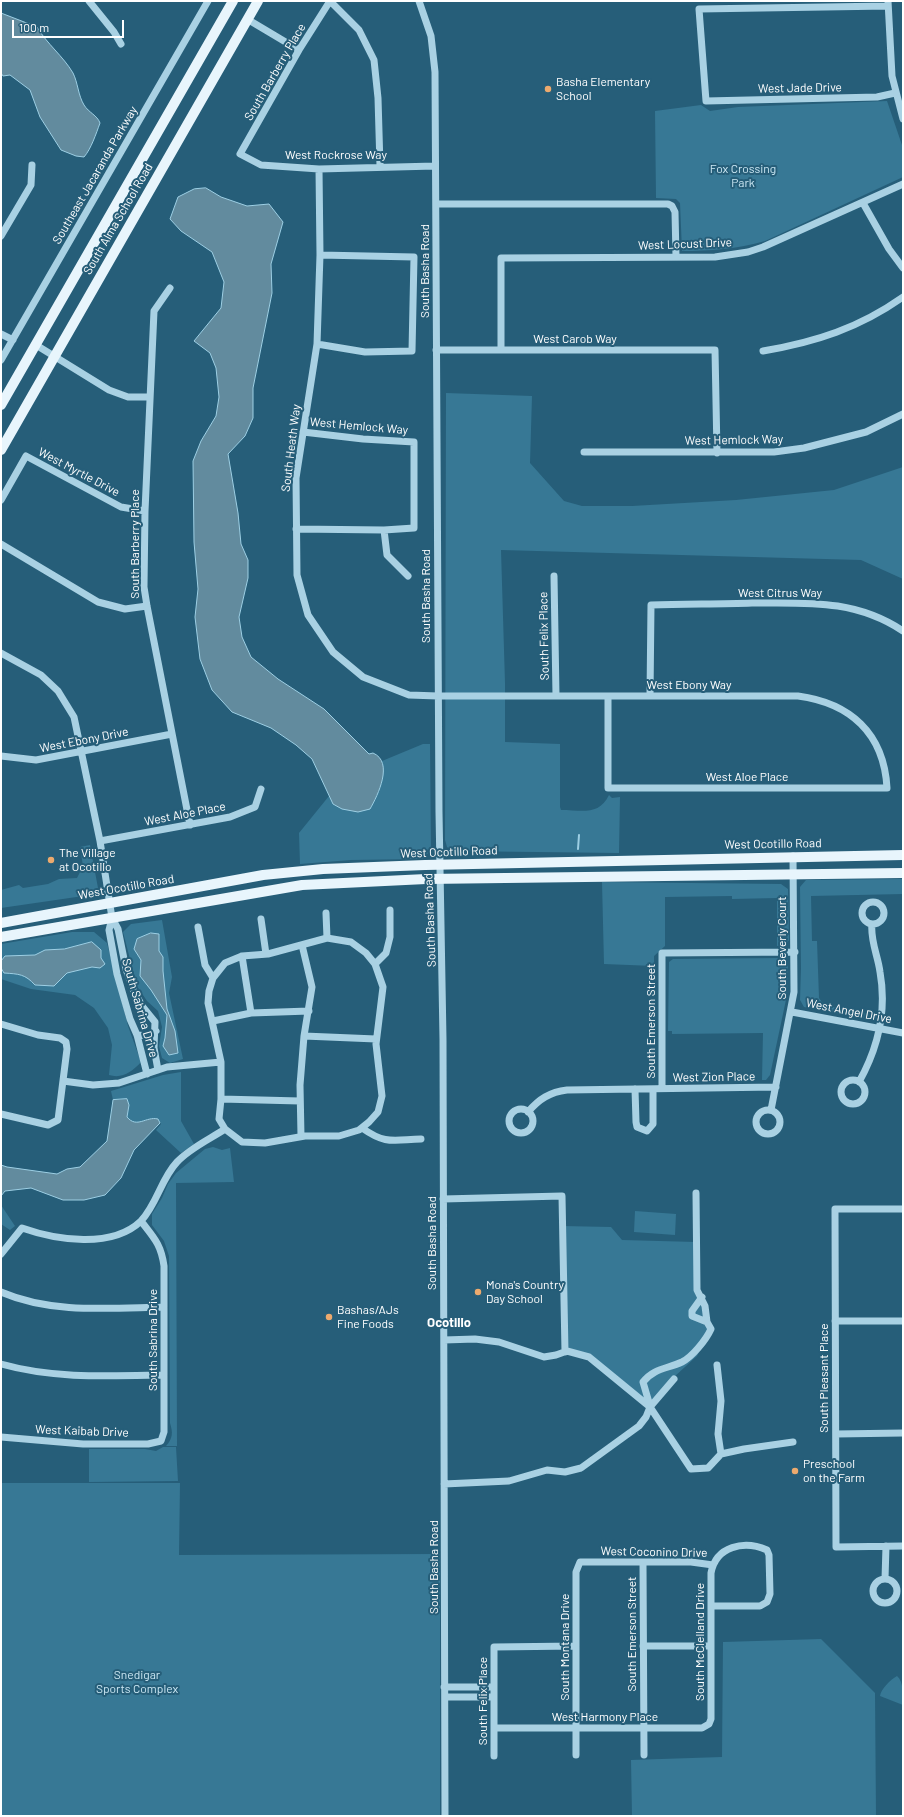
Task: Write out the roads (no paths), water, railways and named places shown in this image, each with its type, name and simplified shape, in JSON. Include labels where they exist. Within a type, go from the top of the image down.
[{"type":"main road","name":"South Alma School Road","points":[[1,405],[233,1]]},
{"type":"main road","name":"South Alma School Road","points":[[1,450],[258,1]]},
{"type":"main road","name":"West Ocotillo Road","points":[[1,923],[263,875],[323,869],[793,856],[903,855]]},
{"type":"main road","points":[[1,938],[302,885],[439,878],[903,873]]},
{"type":"street","points":[[88,1],[114,32],[121,44]]},
{"type":"street","name":"Southeast Jacaranda Parkway","points":[[1,360],[208,1]]},
{"type":"street","points":[[330,1],[359,30],[374,60],[378,98],[380,166]]},
{"type":"street","name":"South Barberry Place","points":[[240,154],[299,50],[330,1]]},
{"type":"street","name":"South Basha Road","points":[[419,1],[431,36],[434,59],[439,878],[442,959],[444,1687],[446,1816]]},
{"type":"street","points":[[888,3],[890,64],[895,93],[903,119]]},
{"type":"street","name":"West Jade Drive","points":[[888,3],[699,9],[706,101],[878,97],[895,93]]},
{"type":"street","points":[[247,19],[299,50]]},
{"type":"street","name":"West Rockrose Way","points":[[240,154],[261,165],[319,168],[435,166]]},
{"type":"street","points":[[1,236],[31,185],[32,165]]},
{"type":"street","name":"South Heath Way","points":[[319,168],[320,255],[317,344],[296,478],[297,575],[308,615],[333,652],[363,677],[409,695],[438,696]]},
{"type":"street","name":"West Locust Drive","points":[[501,350],[501,258],[715,257],[748,252],[779,241],[903,184]]},
{"type":"street","points":[[863,203],[889,249],[903,268]]},
{"type":"street","points":[[436,204],[668,204],[672,206],[675,212],[676,257]]},
{"type":"street","points":[[317,344],[365,352],[412,351],[414,257],[320,255]]},
{"type":"street","name":"South Barberry Place","points":[[170,288],[154,312],[149,397],[144,587],[190,825]]},
{"type":"street","points":[[763,351],[797,345],[839,332],[884,310],[903,297]]},
{"type":"street","points":[[1,334],[13,340]]},
{"type":"street","points":[[36,345],[109,390],[128,397],[149,397]]},
{"type":"street","name":"West Carob Way","points":[[436,350],[715,350],[717,453]]},
{"type":"street","name":"West Hemlock Way","points":[[584,452],[774,452],[804,448],[866,432],[903,414]]},
{"type":"street","name":"West Hemlock Way","points":[[303,432],[363,439],[414,442],[414,528],[384,530]]},
{"type":"street","name":"West Myrtle Drive","points":[[1,500],[26,456],[120,507],[145,510]]},
{"type":"street","points":[[296,529],[384,530],[387,556],[408,576]]},
{"type":"street","points":[[1,544],[98,602],[125,609],[147,606]]},
{"type":"street","name":"South Felix Place","points":[[554,576],[556,696]]},
{"type":"street","name":"West Citrus Way","points":[[650,696],[651,604],[819,603],[866,612],[888,621],[903,631]]},
{"type":"street","points":[[1,653],[41,675],[58,691],[74,717],[100,841],[112,918]]},
{"type":"street","name":"West Ebony Way","points":[[438,696],[798,696],[831,703],[846,711],[871,736],[883,760],[887,788]]},
{"type":"street","name":"West Aloe Place","points":[[608,696],[608,788],[887,788]]},
{"type":"street","name":"West Ebony Drive","points":[[1,756],[36,760],[172,734]]},
{"type":"street","name":"West Aloe Place","points":[[100,841],[230,817],[255,807],[261,789]]},
{"type":"street","name":"South Beverly Court","points":[[771,1110],[792,1012],[795,983],[793,856]]},
{"type":"street","points":[[375,964],[386,953],[390,937],[390,910]]},
{"type":"street","points":[[326,913],[327,938]]},
{"type":"street","name":"South Sabrina Drive","points":[[112,918],[118,929],[126,969],[134,990],[142,1006],[155,1022],[156,1031],[154,1048],[158,1070]]},
{"type":"street","name":"South Sabrina Drive","points":[[112,918],[109,930],[117,974],[130,1019],[137,1035],[147,1074]]},
{"type":"street","points":[[261,919],[266,954]]},
{"type":"street","points":[[860,1082],[870,1060],[880,1028],[883,1002],[882,986],[873,940],[872,924]]},
{"type":"street","points":[[198,927],[205,965],[213,978]]},
{"type":"street","points":[[327,938],[351,942],[366,953],[375,964],[383,987],[376,1039],[382,1096],[378,1112],[362,1128],[339,1136],[302,1136],[265,1143],[242,1142],[225,1129],[219,1119],[222,1099],[221,1062],[208,1003],[209,991],[213,978],[225,963],[242,956],[266,954],[327,938]]},
{"type":"street","points":[[302,945],[312,987],[304,1036],[300,1100],[302,1136]]},
{"type":"street","name":"South Emerson Street","points":[[662,1088],[662,953],[795,952]]},
{"type":"street","points":[[242,956],[251,1013]]},
{"type":"street","points":[[213,1021],[251,1013],[309,1011]]},
{"type":"street","name":"West Angel Drive","points":[[792,1012],[903,1032]]},
{"type":"street","points":[[1,1024],[60,1038],[66,1042],[58,1120],[48,1125],[1,1114]]},
{"type":"street","points":[[137,1035],[149,1036],[156,1031]]},
{"type":"street","points":[[304,1036],[376,1039]]},
{"type":"street","points":[[63,1081],[93,1085],[119,1084],[167,1067],[221,1062]]},
{"type":"street","name":"West Zion Place","points":[[528,1112],[542,1098],[560,1090],[776,1087]]},
{"type":"street","points":[[635,1089],[637,1127],[647,1131],[653,1124],[653,1089]]},
{"type":"street","points":[[222,1099],[300,1100]]},
{"type":"street","points":[[362,1128],[375,1138],[385,1141],[421,1139]]},
{"type":"street","points":[[1,1254],[22,1228],[43,1236],[74,1240],[100,1239],[125,1231],[141,1221],[155,1201],[165,1178],[178,1161],[225,1129]]},
{"type":"street","points":[[696,1193],[697,1290],[705,1306],[707,1322],[711,1329],[707,1337],[683,1362],[656,1370],[648,1375],[643,1382],[650,1406],[691,1469],[708,1468],[721,1454],[793,1442]]},
{"type":"street","points":[[443,1199],[562,1196],[565,1352]]},
{"type":"street","name":"South Pleasant Place","points":[[886,1546],[836,1547],[835,1209],[903,1209]]},
{"type":"street","name":"South Sabrina Drive","points":[[141,1221],[162,1251],[164,1266],[164,1432],[161,1441]]},
{"type":"street","points":[[1,1292],[16,1299],[55,1307],[164,1307]]},
{"type":"street","points":[[702,1298],[692,1311],[692,1316],[707,1322]]},
{"type":"street","points":[[835,1321],[903,1321]]},
{"type":"street","points":[[444,1340],[475,1339],[499,1342],[544,1357],[556,1356],[565,1352],[575,1352],[588,1357],[650,1406]]},
{"type":"street","points":[[1,1364],[25,1371],[62,1375],[164,1375]]},
{"type":"street","points":[[717,1365],[721,1401],[718,1434],[721,1454]]},
{"type":"street","points":[[444,1484],[510,1482],[547,1470],[565,1472],[581,1468],[639,1426],[646,1417],[650,1406],[674,1379]]},
{"type":"street","points":[[836,1434],[903,1434]]},
{"type":"street","name":"West Kaibab Drive","points":[[1,1437],[83,1444],[148,1444],[161,1441]]},
{"type":"street","name":"West Coconino Drive","points":[[580,1562],[691,1562],[712,1565],[719,1554],[731,1548],[759,1546],[767,1550],[769,1554],[770,1594],[767,1602],[760,1606],[711,1606]]},
{"type":"street","points":[[885,1579],[886,1546],[903,1546]]},
{"type":"street","name":"South Montana Drive","points":[[576,1755],[576,1572],[580,1562]]},
{"type":"street","name":"South Emerson Street","points":[[643,1562],[644,1755]]},
{"type":"street","name":"South McClelland Drive","points":[[711,1718],[712,1565]]},
{"type":"street","name":"South Felix Place","points":[[494,1756],[494,1646],[576,1646]]},
{"type":"street","points":[[643,1646],[711,1646]]},
{"type":"street","points":[[444,1687],[494,1687]]},
{"type":"street","points":[[476,1687],[476,1697]]},
{"type":"street","points":[[445,1697],[494,1697]]},
{"type":"street","name":"West Harmony Place","points":[[494,1728],[702,1728],[709,1724],[711,1718]]},
{"type":"waterway","points":[[578,849],[579,835]]},
{"type":"place","name":"Basha Elementary School","points":[[548,89]]},
{"type":"place","name":"The Village at Ocotillo","points":[[51,860]]},
{"type":"place","name":"Mona's Country Day School","points":[[478,1292]]},
{"type":"place","name":"Bashas/AJs Fine Foods","points":[[329,1317]]},
{"type":"place","name":"Preschool on the Farm","points":[[795,1471]]},
{"type":"district","name":"Ocotillo","points":[[449,1323]]},
{"type":"park label","name":"Fox Crossing Park","points":[[743,176]]},
{"type":"park label","name":"Snedigar Sports Complex","points":[[137,1682]]}]
